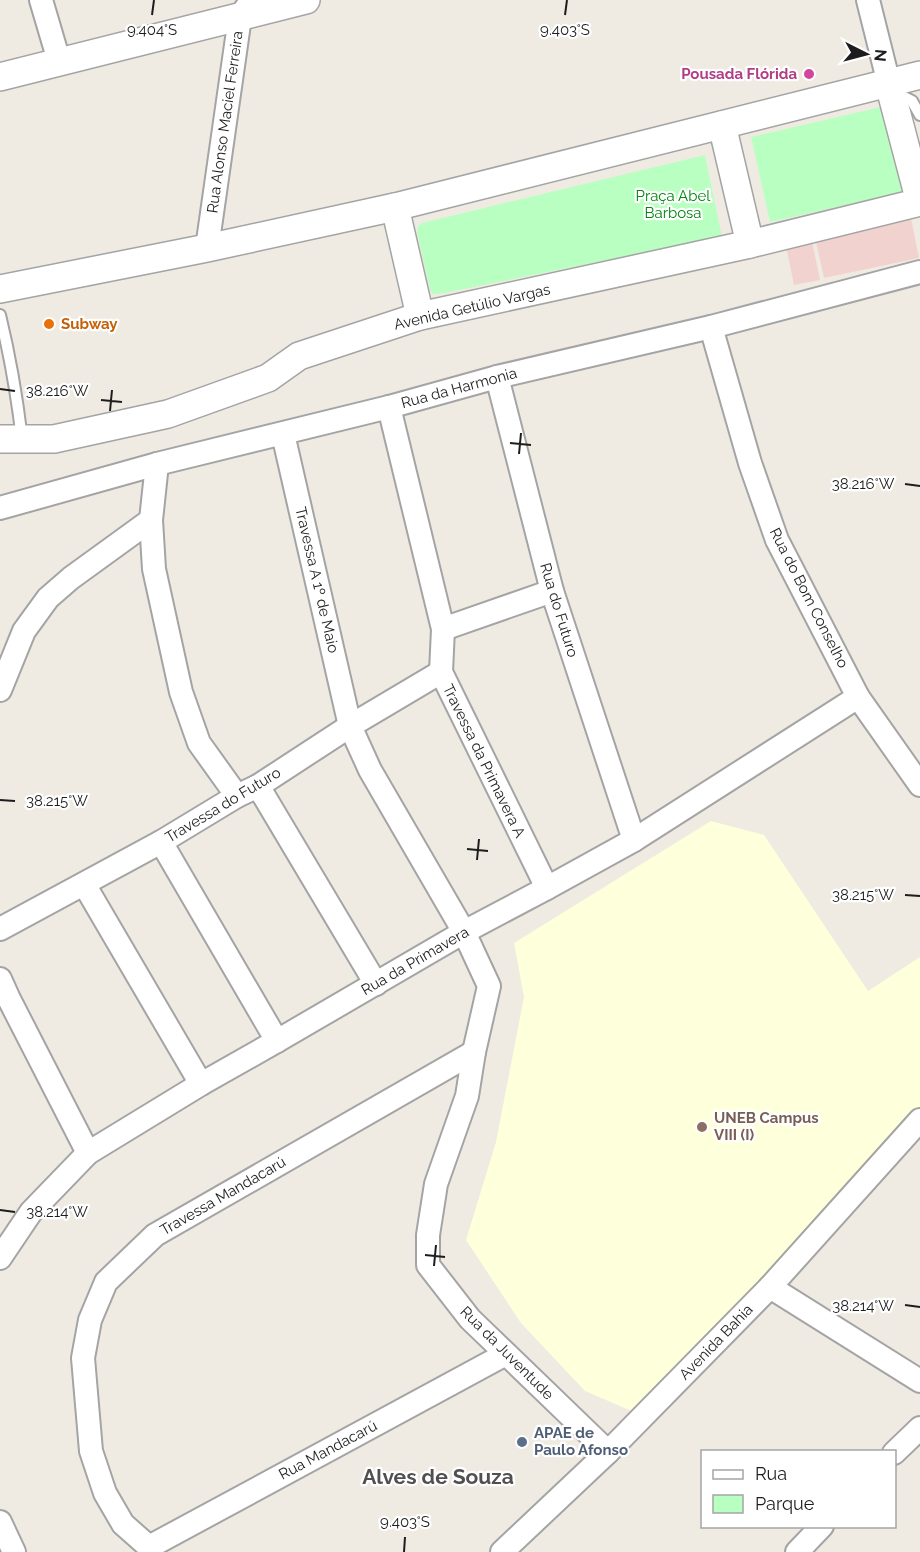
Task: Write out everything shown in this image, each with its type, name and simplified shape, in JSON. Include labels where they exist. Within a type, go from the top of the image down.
[{"type":"street","points":[[41,0],[59,61]]},
{"type":"street","points":[[0,76],[246,8],[306,0]]},
{"type":"street","points":[[868,0],[920,203]]},
{"type":"street","name":"Rua Alonso Maciel Ferreira","points":[[207,248],[246,8]]},
{"type":"street","points":[[0,289],[207,248],[395,207],[722,125],[889,86],[920,75]]},
{"type":"street","points":[[722,125],[750,244]]},
{"type":"street","name":"Avenida Getúlio Vargas","points":[[11,439],[54,439],[168,414],[268,378],[299,356],[420,316],[750,244],[920,203]]},
{"type":"street","points":[[395,207],[420,316]]},
{"type":"street","name":"Rua da Harmonia","points":[[1,510],[157,464],[389,407],[497,377],[711,327],[920,272]]},
{"type":"street","name":"Rua do Bom Conselho","points":[[711,327],[750,463],[777,540],[858,697],[920,785]]},
{"type":"street","name":"Rua do Futuro","points":[[497,377],[552,591],[634,840]]},
{"type":"street","name":"Travessa da Primavera A","points":[[389,407],[442,629],[441,672],[547,888]]},
{"type":"street","name":"Travessa A 1º de Maio","points":[[283,434],[350,726],[370,770],[464,932]]},
{"type":"street","points":[[157,464],[151,520],[154,569],[181,692],[200,743],[237,796]]},
{"type":"street","points":[[0,690],[24,631],[48,598],[71,578],[151,520]]},
{"type":"street","points":[[442,629],[552,591]]},
{"type":"street","name":"Travessa do Futuro","points":[[0,929],[258,786],[350,726],[441,672]]},
{"type":"street","name":"Rua da Primavera","points":[[0,1258],[31,1212],[88,1153],[201,1083],[464,932],[634,840],[858,697]]},
{"type":"street","points":[[258,786],[376,984]]},
{"type":"street","points":[[160,842],[277,1041]]},
{"type":"street","points":[[84,884],[201,1083]]},
{"type":"street","name":"Rua da Juventude","points":[[464,932],[489,986],[467,1096],[436,1184],[428,1235],[428,1265],[470,1320],[608,1452]]},
{"type":"street","points":[[0,979],[88,1153]]},
{"type":"street","points":[[0,1021],[9,999]]},
{"type":"street","name":"Travessa Mandacarú","points":[[148,1549],[123,1524],[105,1493],[91,1451],[83,1358],[90,1320],[106,1282],[155,1235],[474,1052]]},
{"type":"street","name":"Avenida Bahia","points":[[502,1552],[608,1452],[770,1287],[920,1120]]},
{"type":"street","points":[[770,1287],[920,1381]]},
{"type":"street","name":"Rua Mandacarú","points":[[148,1549],[506,1354]]},
{"type":"street","points":[[896,1451],[920,1428]]},
{"type":"street","points":[[0,1522],[14,1552]]},
{"type":"street","points":[[797,1552],[821,1528]]},
{"type":"lane","points":[[889,86],[912,101],[920,115]]},
{"type":"lane","points":[[0,315],[10,359],[11,439]]},
{"type":"shaded area","points":[[911,218],[919,258],[824,278],[815,238]]},
{"type":"shaded area","points":[[812,241],[820,280],[794,285],[786,246]]},
{"type":"shaded area","name":"UNEB Campus VIII (I)","points":[[711,821],[764,835],[868,991],[920,957],[920,1112],[634,1412],[585,1391],[521,1323],[466,1240],[496,1142],[524,997],[514,943]]},
{"type":"green space","points":[[885,106],[904,192],[770,222],[751,137]]},
{"type":"green space","name":"Praça Abel Barbosa","points":[[705,155],[722,237],[439,294],[433,294],[430,290],[417,232],[418,226],[422,223]]},
{"type":"place","name":"Pousada Flórida","points":[[809,74]]},
{"type":"place","name":"Subway","points":[[49,324]]},
{"type":"place","name":"UNEB Campus VIII (I)","points":[[702,1127]]},
{"type":"place","name":"APAE de Paulo Afonso","points":[[522,1442]]},
{"type":"district","name":"Alves de Souza","points":[[438,1477]]}]
